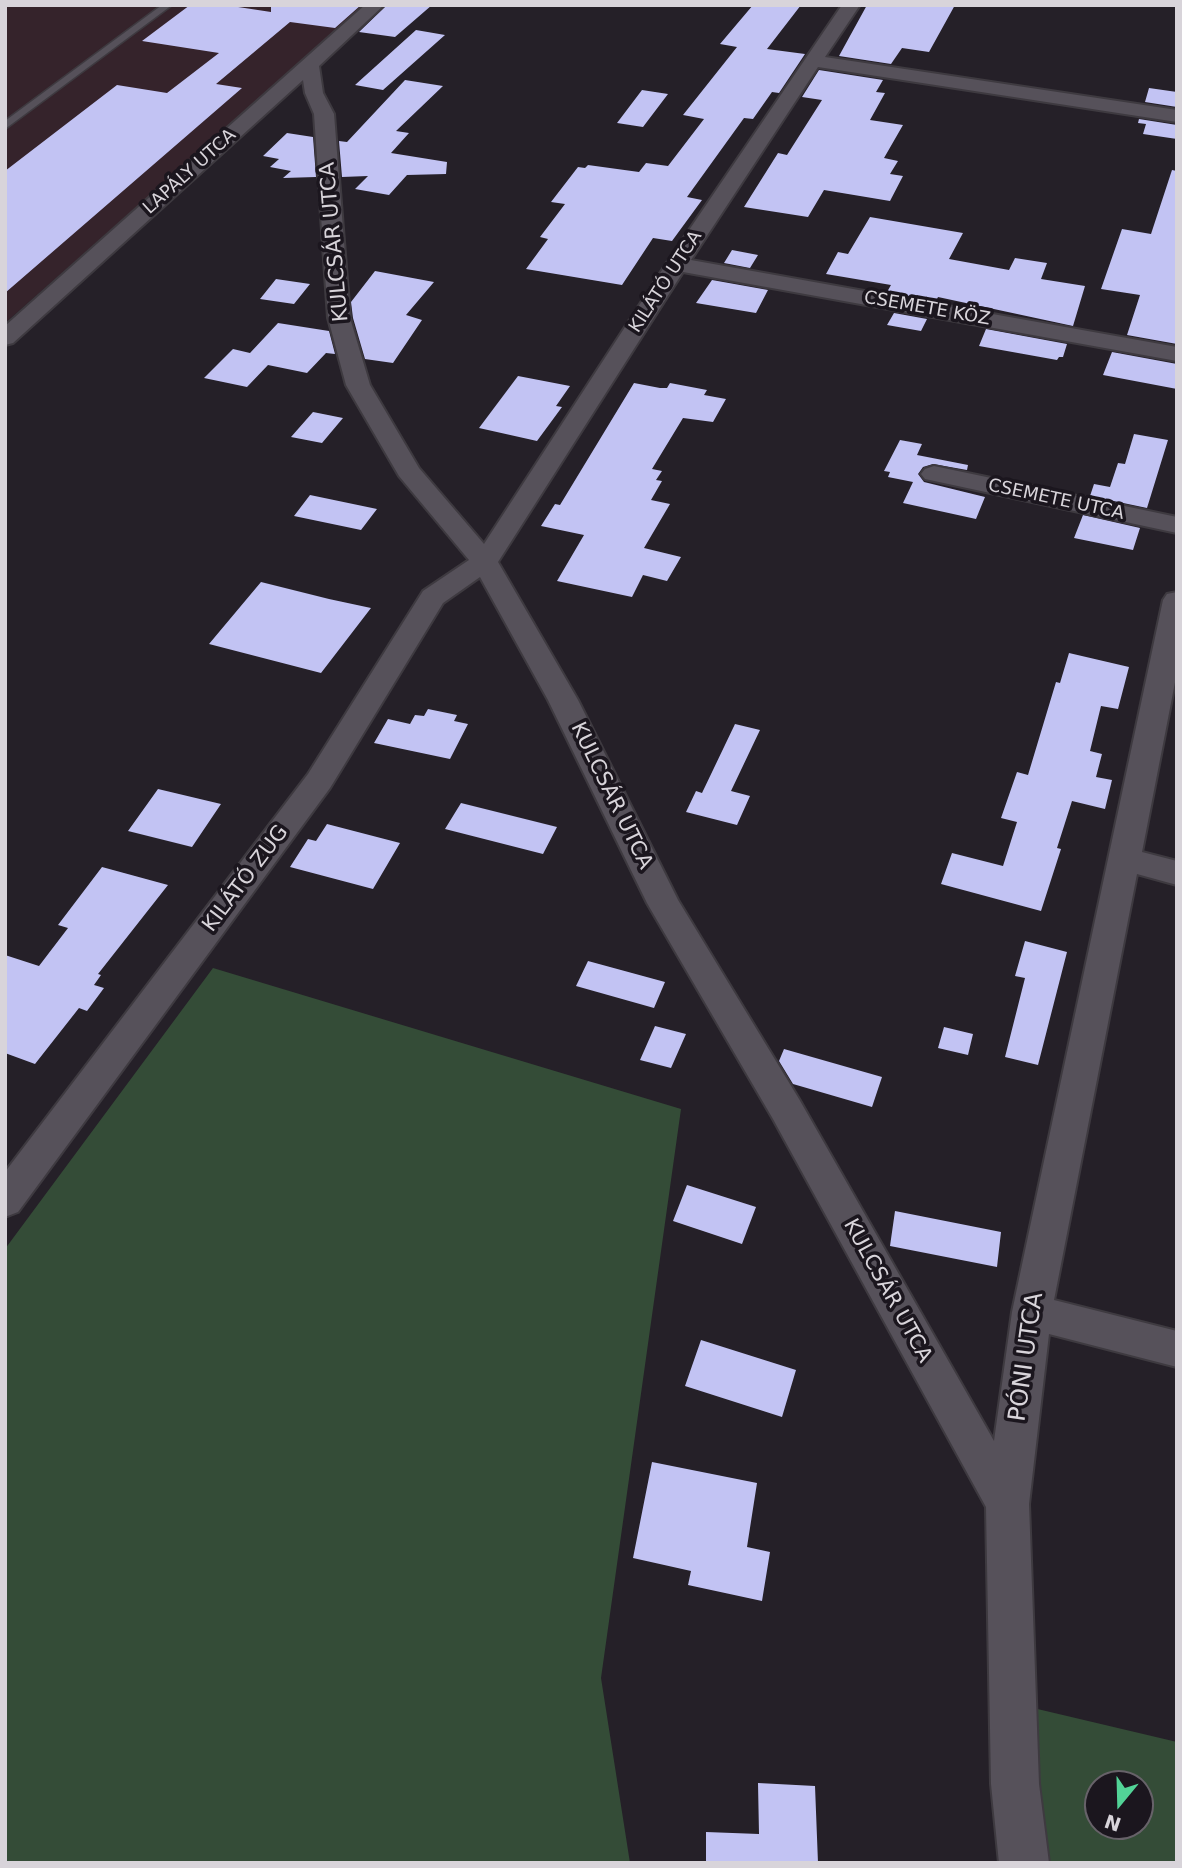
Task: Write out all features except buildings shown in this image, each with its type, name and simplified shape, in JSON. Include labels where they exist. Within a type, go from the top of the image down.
[{"type":"street","name":"LAPÁLY UTCA","points":[[5,338],[376,5]]},
{"type":"street","name":"KILÁTÓ UTCA","points":[[485,562],[677,264],[852,5]]},
{"type":"street","points":[[813,61],[1177,116]]},
{"type":"street","name":"KULCSÁR UTCA","points":[[310,64],[314,93],[324,114],[339,318],[358,386],[408,471],[485,562],[563,700],[663,904],[786,1109],[1007,1504]]},
{"type":"street","name":"CSEMETE KÖZ","points":[[677,264],[1177,354]]},
{"type":"street","name":"CSEMETE UTCA","points":[[934,474],[1177,525]]},
{"type":"street","name":"KILÁTÓ ZUG","points":[[5,1201],[319,781],[433,597],[485,562]]},
{"type":"street","points":[[1177,600],[1126,860],[1177,873]]},
{"type":"street","name":"PÓNI UTCA","points":[[1024,1863],[1015,1784],[1007,1504],[1032,1312],[1126,860]]},
{"type":"street","points":[[1032,1312],[1177,1349]]},
{"type":"lane","points":[[5,126],[168,5]]},
{"type":"shaded area","points":[[5,5],[366,5],[5,323]]},
{"type":"green space","points":[[213,968],[681,1109],[601,1678],[630,1863],[5,1863],[5,1249]]},
{"type":"green space","points":[[1029,1707],[1177,1742],[1177,1863],[1041,1863]]}]
